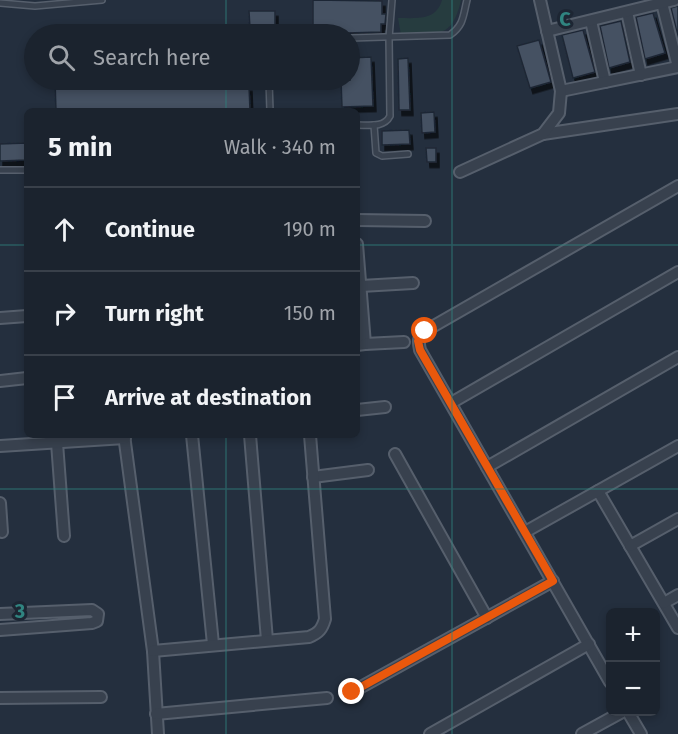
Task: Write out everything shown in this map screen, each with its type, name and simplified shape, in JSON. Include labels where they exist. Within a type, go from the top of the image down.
[{"type":"street","points":[[540,0],[561,91],[559,113],[543,134]]},
{"type":"street","points":[[548,31],[674,0]]},
{"type":"street","points":[[561,91],[678,67],[663,3]]},
{"type":"street","points":[[627,12],[641,75]]},
{"type":"street","points":[[591,21],[605,82]]},
{"type":"street","points":[[460,172],[543,134],[678,114]]},
{"type":"street","points":[[606,675],[420,350],[418,341],[420,335],[425,331],[677,190]]},
{"type":"street","points":[[360,220],[425,221]]},
{"type":"street","points":[[451,403],[678,272]]},
{"type":"street","points":[[360,276],[361,345],[404,342]]},
{"type":"street","points":[[361,286],[413,283]]},
{"type":"street","points":[[0,318],[24,316]]},
{"type":"street","points":[[487,467],[678,357]]},
{"type":"street","points":[[0,381],[24,378]]},
{"type":"street","points":[[360,410],[385,407]]},
{"type":"street","points":[[0,447],[105,438]]},
{"type":"street","points":[[124,438],[153,651],[158,734]]},
{"type":"street","points":[[192,438],[213,644]]},
{"type":"street","points":[[250,438],[267,640]]},
{"type":"street","points":[[153,651],[309,637],[323,627],[325,619],[310,438]]},
{"type":"street","points":[[57,443],[64,536]]},
{"type":"street","points":[[525,532],[678,446]]},
{"type":"street","points":[[395,454],[487,618]]},
{"type":"street","points":[[313,477],[368,470]]},
{"type":"street","points":[[598,491],[678,628]]},
{"type":"street","points":[[0,503],[2,532]]},
{"type":"street","points":[[630,546],[678,519]]},
{"type":"street","points":[[352,692],[553,581]]},
{"type":"street","points":[[664,603],[678,595]]},
{"type":"street","points":[[0,614],[92,610],[98,614],[97,621],[92,623],[0,630]]},
{"type":"street","points":[[430,734],[589,644]]},
{"type":"street","points":[[0,698],[101,697]]},
{"type":"street","points":[[156,714],[327,698]]},
{"type":"street","points":[[582,734],[613,716]]},
{"type":"street","points":[[631,716],[641,734]]},
{"type":"lane","points":[[2,2],[35,6],[102,0]]},
{"type":"lane","points":[[360,125],[374,125],[387,121],[390,116],[389,38],[392,0]]},
{"type":"lane","points":[[360,38],[450,35],[458,29],[462,22],[467,0]]},
{"type":"lane","points":[[269,90],[270,108]]},
{"type":"lane","points":[[374,125],[376,153],[382,156],[408,154]]},
{"type":"lane","points":[[0,170],[24,170]]},
{"type":"green space","points":[[442,0],[461,0],[453,22],[447,29],[433,34],[401,35],[398,18],[419,18],[430,15],[439,7]]},
{"type":"building","points":[[313,0],[382,1],[382,14],[386,14],[385,24],[381,24],[381,32],[360,33],[360,24],[313,24]]},
{"type":"building","points":[[678,6],[678,36],[671,8]]},
{"type":"building","points":[[249,11],[275,11],[275,24],[250,24]]},
{"type":"building","points":[[653,13],[665,53],[645,59],[636,17]]},
{"type":"building","points":[[621,21],[630,62],[609,68],[600,26]]},
{"type":"building","points":[[583,30],[595,72],[573,78],[562,35]]},
{"type":"building","points":[[539,40],[551,82],[530,88],[517,46]]},
{"type":"building","points":[[371,57],[373,106],[342,107],[341,90],[360,90],[360,58]]},
{"type":"building","points":[[408,58],[410,110],[399,110],[398,59]]},
{"type":"building","points":[[55,90],[249,90],[250,108],[56,108]]},
{"type":"building","points":[[434,112],[435,132],[422,133],[421,113]]},
{"type":"building","points":[[409,130],[410,144],[382,145],[382,131]]},
{"type":"building","points":[[24,143],[24,160],[0,161],[0,144]]},
{"type":"building","points":[[426,148],[436,148],[436,162],[427,162]]},
{"type":"route","points":[[352,692],[553,581],[420,350],[418,341],[420,335],[425,331]]}]
